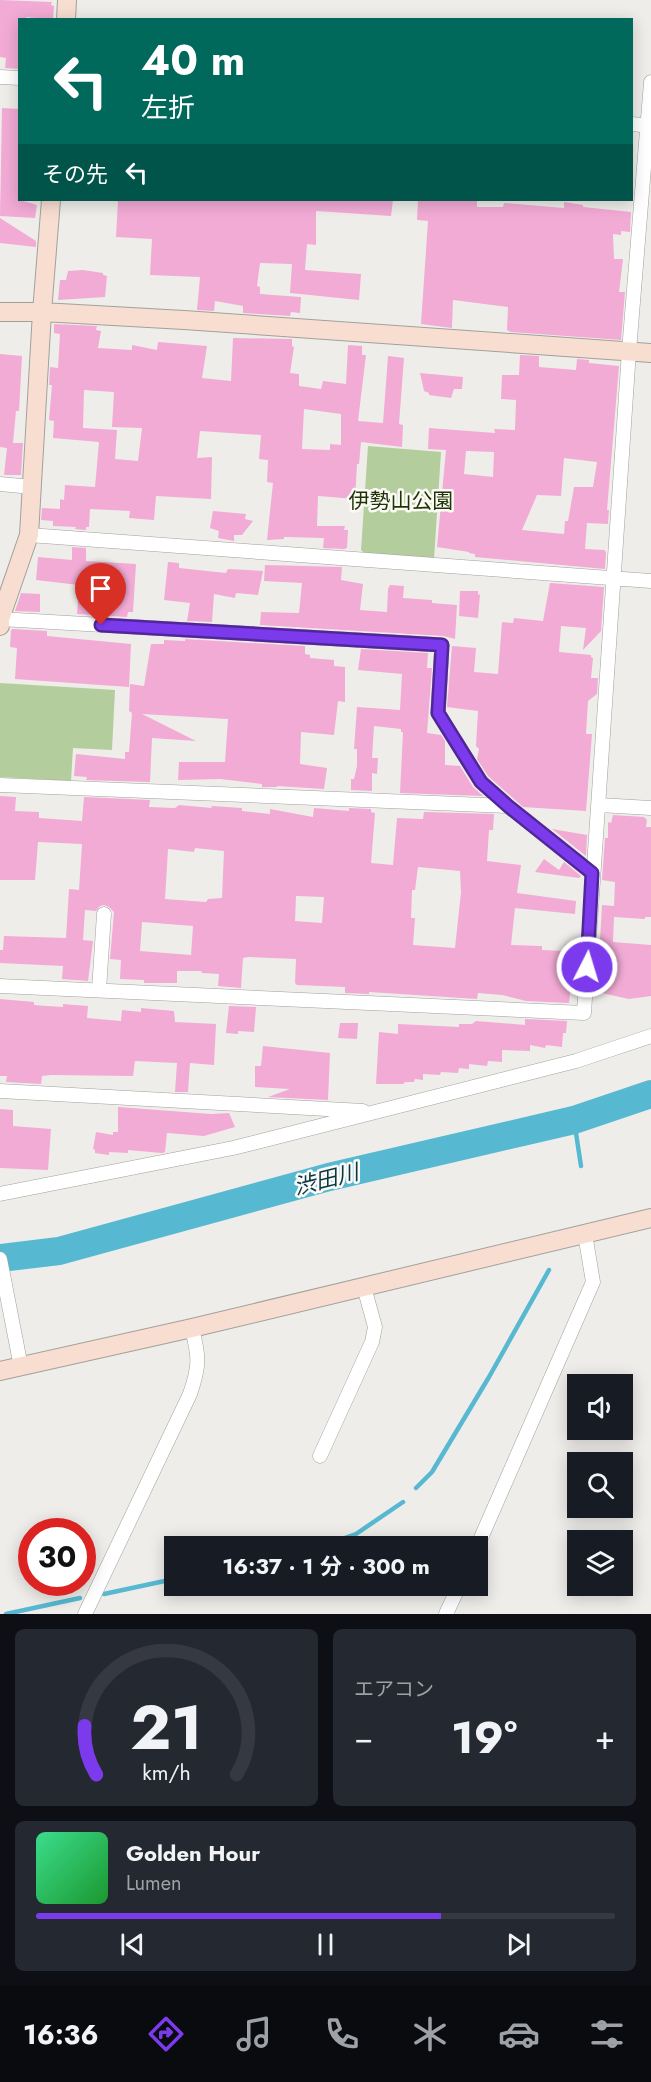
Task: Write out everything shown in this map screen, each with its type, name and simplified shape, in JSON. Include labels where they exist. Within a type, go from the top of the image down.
[{"type":"street","points":[[66,18],[67,0]]},
{"type":"street","points":[[0,77],[18,78]]},
{"type":"street","points":[[0,986],[584,1012],[629,351],[651,82]]},
{"type":"street","points":[[633,124],[649,125]]},
{"type":"street","points":[[0,626],[0,619],[29,535],[51,201]]},
{"type":"street","points":[[0,312],[42,312],[184,320],[651,353]]},
{"type":"street","points":[[0,484],[33,487]]},
{"type":"street","points":[[29,535],[651,581]]},
{"type":"street","points":[[0,619],[442,645],[438,713],[481,782],[592,873]]},
{"type":"street","points":[[0,784],[508,806]]},
{"type":"street","points":[[599,805],[651,808]]},
{"type":"street","points":[[99,990],[104,914]]},
{"type":"street","points":[[0,1194],[232,1148],[576,1061],[651,1035]]},
{"type":"street","points":[[0,1091],[377,1111]]},
{"type":"street","points":[[0,1371],[192,1328],[651,1218]]},
{"type":"street","points":[[482,1536],[593,1282],[585,1234]]},
{"type":"street","points":[[0,1259],[21,1367]]},
{"type":"street","points":[[320,1456],[372,1342],[375,1327],[364,1287]]},
{"type":"street","points":[[85,1614],[190,1394],[198,1372],[199,1357],[192,1328]]},
{"type":"street","points":[[446,1614],[454,1596]]},
{"type":"green space","name":"伊勢山公園","points":[[368,446],[441,452],[434,559],[366,555],[361,550]]},
{"type":"green space","points":[[0,683],[115,690],[112,750],[73,748],[71,781],[0,777]]},
{"type":"building","points":[[0,0],[52,2],[53,18],[18,18],[18,69],[5,68],[6,58],[0,57]]},
{"type":"building","points":[[2,108],[18,109],[18,201],[37,205],[35,218],[0,216]]},
{"type":"building","points":[[118,201],[393,201],[391,216],[316,211],[316,245],[307,244],[305,270],[361,274],[359,300],[290,293],[292,264],[260,263],[257,286],[260,287],[260,294],[301,297],[300,313],[291,312],[290,316],[243,313],[243,306],[215,301],[214,311],[197,310],[200,277],[150,275],[152,239],[116,237]]},
{"type":"building","points":[[418,201],[477,201],[477,207],[503,207],[504,203],[564,208],[564,202],[583,205],[583,207],[631,212],[630,232],[621,231],[621,235],[613,234],[614,259],[623,259],[619,292],[625,292],[621,340],[511,332],[507,330],[508,307],[453,300],[452,328],[421,324],[428,221],[417,220]]},
{"type":"building","points":[[0,218],[36,241],[36,247],[0,243]]},
{"type":"building","points":[[83,270],[103,273],[107,276],[105,297],[58,300],[60,280],[66,280],[68,271]]},
{"type":"building","points":[[54,324],[97,326],[96,330],[101,331],[98,348],[132,350],[132,345],[157,350],[158,342],[207,346],[202,378],[231,381],[233,338],[292,339],[294,347],[290,373],[299,374],[299,386],[321,389],[323,381],[346,384],[348,345],[362,346],[362,355],[366,355],[358,421],[383,423],[388,356],[404,358],[399,424],[403,425],[402,447],[361,442],[355,499],[318,496],[317,526],[345,526],[344,530],[348,530],[347,548],[344,549],[323,548],[324,538],[284,537],[284,539],[267,540],[273,483],[267,482],[268,460],[259,459],[261,435],[200,431],[197,458],[212,457],[211,499],[156,496],[154,520],[129,518],[130,511],[90,509],[89,527],[86,527],[86,530],[53,526],[53,521],[41,520],[42,508],[60,509],[60,499],[64,500],[65,485],[95,487],[99,442],[53,438],[54,421],[49,420],[52,385],[49,385],[50,367],[58,368],[60,334],[54,333]],"holes":[[[84,390],[114,392],[112,427],[142,428],[138,461],[115,459],[117,430],[83,428]],[[304,409],[341,414],[341,445],[330,444],[330,450],[302,449]]]},
{"type":"building","points":[[0,354],[22,356],[19,411],[16,411],[13,443],[23,443],[21,475],[4,475],[7,448],[0,447]]},
{"type":"building","points":[[520,355],[539,356],[539,367],[576,370],[577,359],[589,360],[589,363],[619,366],[607,510],[609,510],[608,524],[587,523],[585,549],[606,552],[605,569],[475,557],[475,554],[469,552],[437,547],[446,450],[428,449],[429,428],[495,433],[494,429],[515,430],[516,400],[501,399],[502,375],[519,375]],"holes":[[[466,451],[494,452],[493,477],[464,474]],[[564,458],[597,462],[593,487],[574,487],[564,534],[522,530],[537,495],[561,496]]]},
{"type":"building","points":[[420,373],[463,377],[462,389],[454,389],[451,398],[429,395],[424,391]]},
{"type":"building","points":[[213,511],[246,514],[245,519],[253,521],[242,535],[234,535],[234,541],[218,538],[219,531],[210,528]]},
{"type":"building","points":[[72,547],[86,548],[86,561],[136,564],[133,612],[128,612],[127,617],[77,614],[79,585],[36,580],[38,557],[72,560]]},
{"type":"building","points":[[168,562],[179,563],[179,568],[226,573],[228,569],[263,571],[258,595],[236,593],[235,598],[214,594],[212,622],[187,621],[190,603],[164,600]]},
{"type":"building","points":[[265,565],[342,567],[341,580],[363,584],[360,610],[387,612],[390,585],[404,586],[403,598],[457,605],[455,639],[443,636],[260,625],[261,612],[299,613],[302,583],[264,581]]},
{"type":"building","points":[[550,583],[604,587],[601,631],[583,650],[586,628],[561,626],[559,652],[591,655],[593,658],[591,678],[598,678],[597,694],[588,701],[586,734],[592,734],[586,811],[523,807],[488,776],[477,759],[478,711],[447,707],[452,646],[476,648],[474,672],[498,674],[502,622],[513,623],[514,618],[543,621]]},
{"type":"building","points":[[460,591],[478,591],[478,595],[480,594],[478,618],[459,616]]},
{"type":"building","points":[[21,593],[40,594],[40,612],[15,611]]},
{"type":"building","points":[[11,630],[47,631],[47,636],[131,644],[129,687],[15,679],[17,648],[10,647]]},
{"type":"building","points":[[185,639],[305,646],[305,654],[310,655],[310,658],[334,660],[334,666],[345,667],[345,702],[338,701],[334,735],[301,732],[300,764],[327,768],[324,789],[262,787],[262,784],[220,779],[178,780],[179,762],[225,762],[228,719],[142,714],[196,741],[152,738],[150,782],[86,780],[87,777],[74,776],[76,754],[125,759],[125,752],[129,752],[132,713],[129,711],[130,684],[144,686],[151,644],[164,644],[164,640],[185,641]]},
{"type":"building","points":[[361,649],[428,653],[427,668],[432,668],[427,733],[441,735],[445,741],[445,765],[460,766],[473,787],[483,796],[400,793],[403,732],[401,729],[374,726],[372,758],[378,758],[377,774],[372,773],[372,791],[351,790],[351,779],[354,779],[357,766],[357,749],[354,749],[357,707],[400,710],[402,674],[358,670]]},
{"type":"building","points":[[0,796],[16,797],[15,811],[39,812],[39,818],[82,821],[84,797],[150,800],[149,807],[175,808],[179,805],[212,808],[211,806],[242,808],[242,811],[270,814],[270,809],[313,817],[314,808],[349,811],[349,808],[371,809],[371,812],[375,813],[371,863],[393,865],[397,818],[423,819],[424,812],[494,814],[493,830],[489,830],[487,861],[521,865],[517,893],[576,901],[575,914],[515,908],[511,945],[542,946],[542,950],[563,951],[563,971],[578,972],[577,983],[571,983],[569,1003],[526,1001],[502,995],[478,993],[477,999],[369,992],[369,994],[345,993],[345,987],[297,985],[295,983],[296,959],[248,957],[243,958],[241,988],[218,986],[219,974],[202,973],[201,971],[177,971],[177,983],[144,983],[144,980],[120,979],[121,960],[110,959],[114,912],[104,905],[96,911],[85,910],[83,940],[93,941],[88,981],[62,979],[63,966],[0,963],[0,950],[3,950],[4,936],[66,938],[69,889],[79,890],[82,844],[38,842],[35,880],[0,880]],"holes":[[[195,848],[224,851],[222,898],[208,899],[206,902],[165,899],[168,849],[194,852]],[[418,867],[460,871],[461,892],[455,948],[413,945],[415,918],[411,918],[412,890],[415,890]],[[296,896],[324,897],[322,923],[295,921]],[[142,922],[193,926],[191,955],[140,951]]]},
{"type":"building","points":[[613,815],[644,817],[647,820],[646,827],[651,827],[651,917],[645,917],[645,919],[614,917],[613,942],[651,945],[651,996],[629,999],[597,992],[602,905],[614,906],[615,882],[602,880],[605,838],[608,838],[608,822],[611,823]]},
{"type":"building","points":[[552,829],[587,835],[586,856]]},
{"type":"building","points":[[544,859],[559,870],[564,862],[581,876],[579,878],[535,872]]},
{"type":"building","points":[[0,999],[34,1002],[34,1005],[88,1006],[87,1018],[121,1021],[122,1010],[141,1012],[141,1008],[174,1011],[175,1022],[216,1024],[214,1065],[190,1063],[188,1092],[175,1092],[177,1063],[135,1061],[133,1076],[51,1075],[42,1076],[41,1084],[6,1082],[7,1076],[0,1076]]},
{"type":"building","points":[[229,1006],[256,1007],[254,1032],[226,1033]]},
{"type":"building","points":[[525,1019],[567,1021],[562,1047],[546,1045],[545,1048],[530,1045],[530,1051],[502,1050],[502,1062],[488,1061],[487,1066],[469,1064],[469,1069],[459,1068],[458,1073],[423,1074],[423,1080],[415,1079],[414,1082],[403,1084],[376,1084],[379,1032],[398,1034],[398,1024],[459,1027],[459,1024],[472,1024],[476,1021],[525,1025]]},
{"type":"building","points":[[340,1023],[358,1023],[357,1039],[338,1038]]},
{"type":"building","points":[[263,1046],[330,1053],[328,1100],[268,1097],[290,1089],[255,1087],[255,1066],[261,1066]]},
{"type":"building","points":[[118,1107],[211,1114],[229,1113],[235,1127],[204,1136],[167,1133],[165,1152],[162,1153],[128,1150],[128,1153],[109,1152],[109,1155],[95,1153],[93,1149],[96,1132],[113,1135],[113,1132],[118,1132]]},
{"type":"building","points":[[0,1109],[13,1110],[13,1126],[51,1129],[48,1170],[0,1168]]},
{"type":"waterway","name":"渋田川","points":[[0,1258],[59,1251],[329,1177],[574,1120],[651,1094]]},
{"type":"waterway","points":[[574,1120],[581,1166]]},
{"type":"waterway","points":[[416,1488],[432,1472],[549,1270]]},
{"type":"waterway","points":[[350,1536],[403,1502]]},
{"type":"waterway","points":[[104,1594],[164,1581]]},
{"type":"waterway","points":[[6,1614],[80,1598]]},
{"type":"route","points":[[101,625],[442,645],[438,713],[481,782],[592,873],[587,967]]}]
